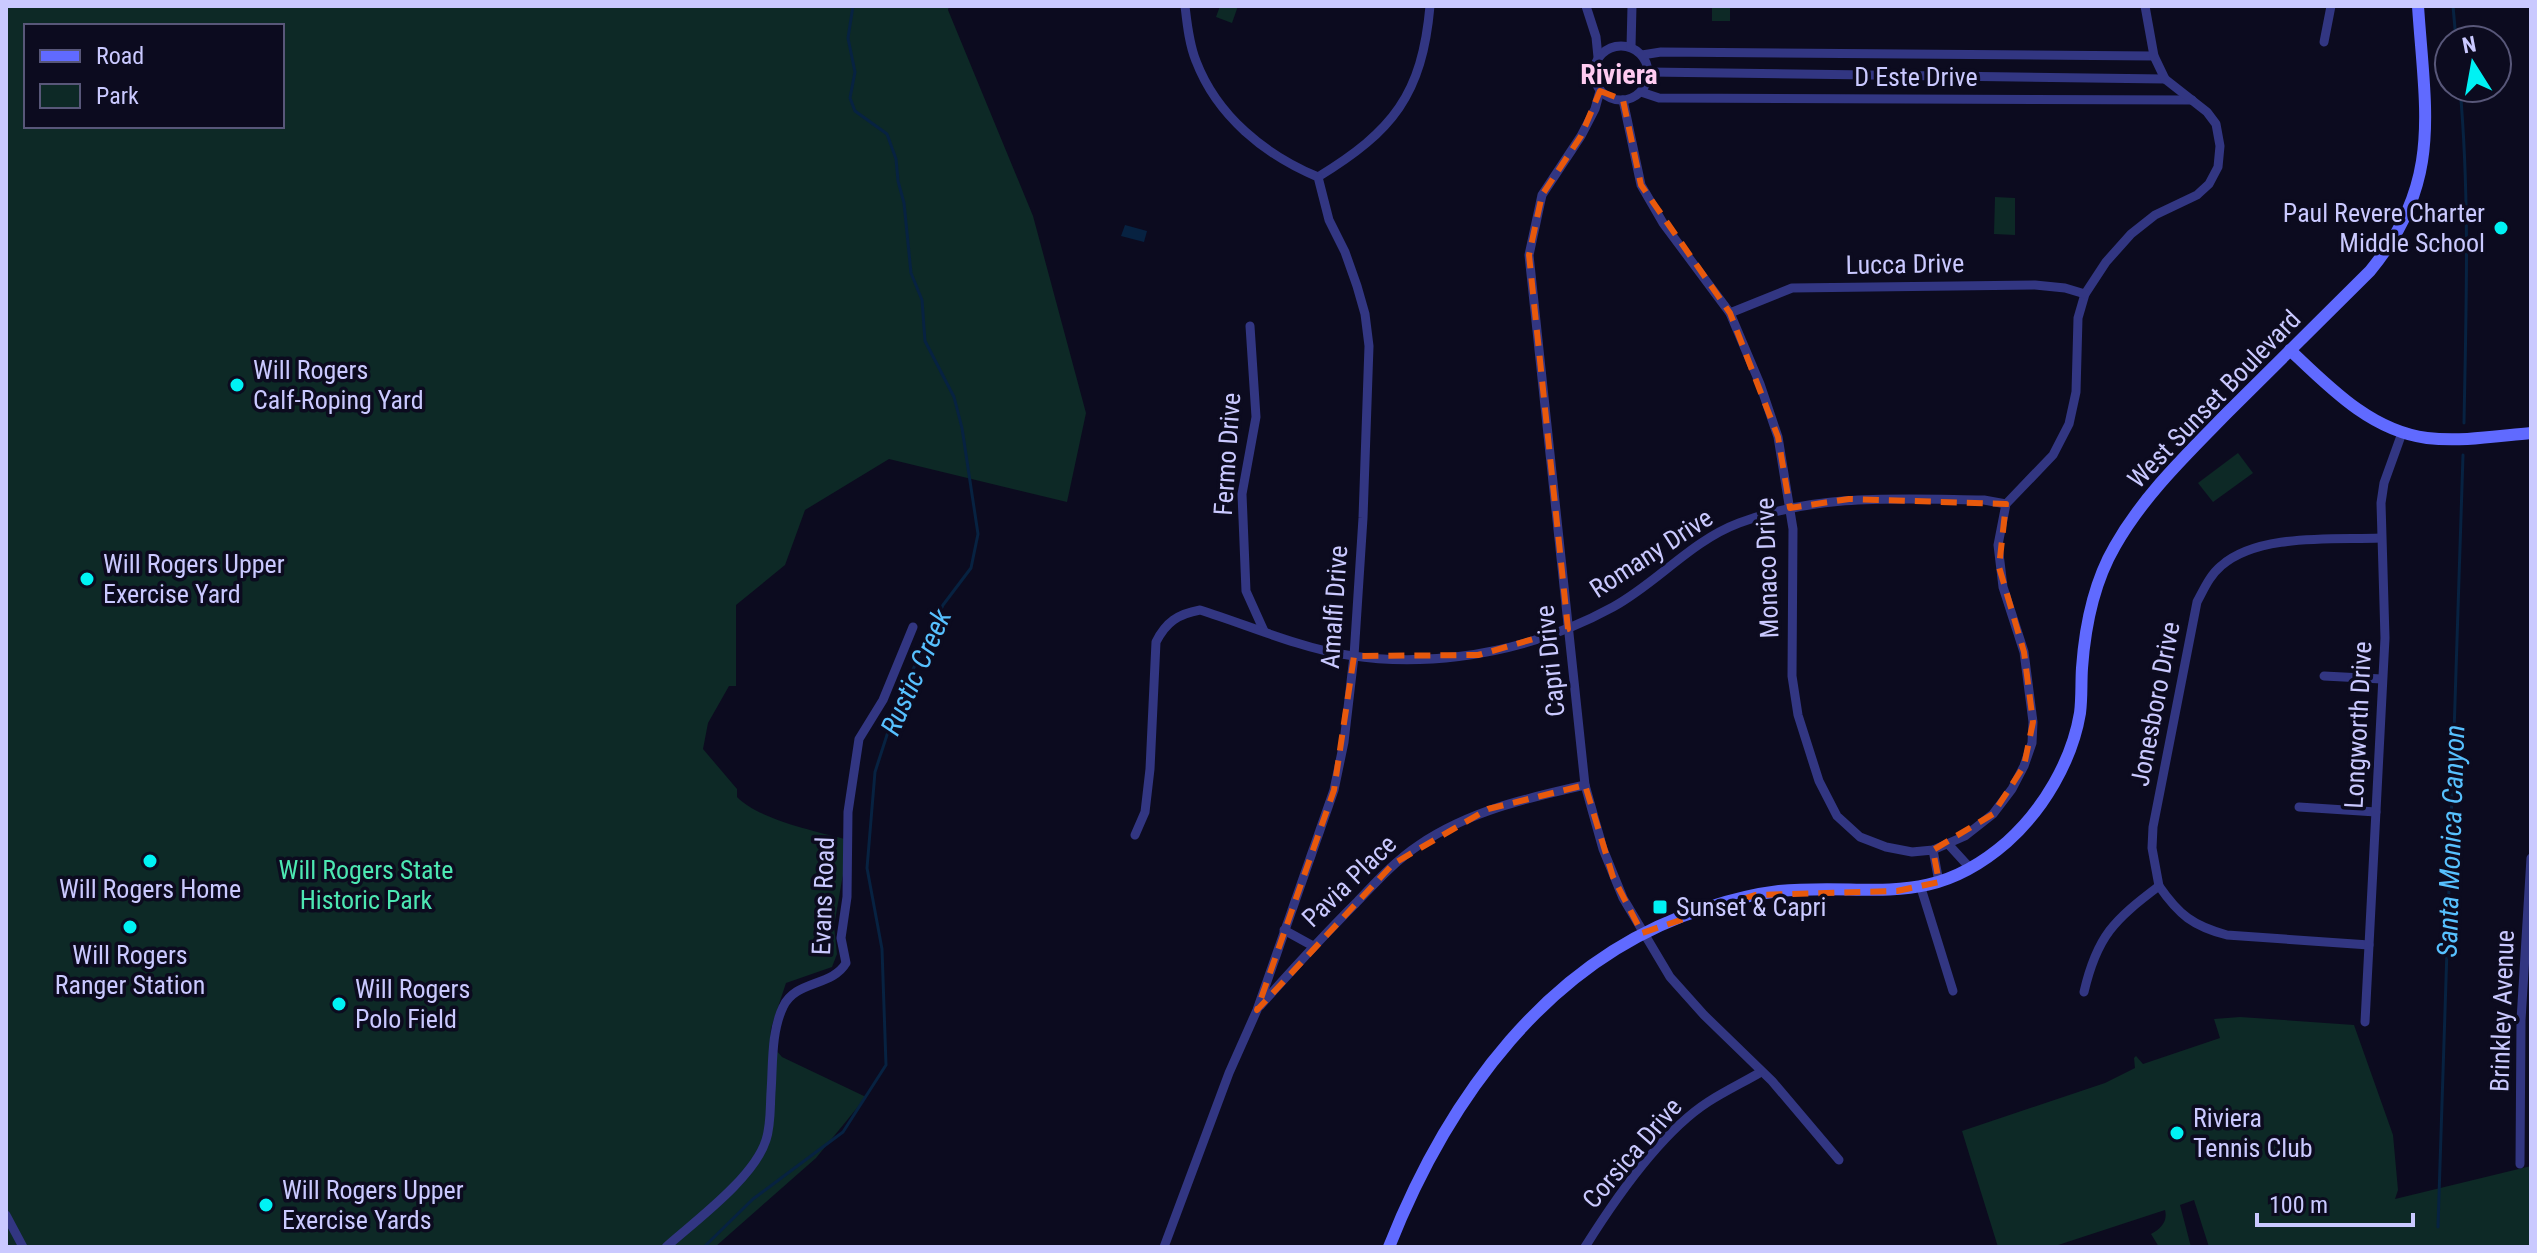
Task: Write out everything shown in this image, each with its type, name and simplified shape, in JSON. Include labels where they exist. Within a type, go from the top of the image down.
[{"type":"main road","name":"West Sunset Boulevard","points":[[1389,1247],[1424,1167],[1471,1091],[1505,1045],[1569,982],[1595,962],[1642,933],[1692,912],[1755,895],[1809,889],[1897,891],[1921,888],[1970,868],[1993,854],[2031,818],[2048,793],[2075,737],[2088,619],[2097,584],[2114,547],[2144,502],[2169,473],[2383,255],[2402,225],[2422,168],[2426,119],[2418,6]]},
{"type":"main road","points":[[2290,350],[2369,418],[2402,433],[2448,440],[2531,433]]},
{"type":"street","points":[[1185,6],[1194,58],[1219,101],[1265,149],[1318,177],[1382,132],[1399,109],[1422,61],[1430,6]]},
{"type":"street","points":[[1586,6],[1596,37],[1598,57],[1593,74],[1600,91],[1607,97],[1623,100],[1641,92],[1649,72],[1642,55],[1631,47],[1613,46],[1598,57]]},
{"type":"street","points":[[1631,47],[1632,6]]},
{"type":"street","points":[[2006,504],[2053,455],[2069,424],[2076,392],[2078,318],[2085,294],[2106,262],[2131,234],[2155,215],[2197,195],[2209,184],[2218,167],[2220,146],[2216,124],[2207,112],[2165,79],[2154,56],[2145,6]]},
{"type":"street","points":[[2324,42],[2331,6]]},
{"type":"street","name":"D Este Drive","points":[[1642,55],[1677,52],[2154,56]]},
{"type":"street","name":"D Este Drive","points":[[1649,72],[2165,79]]},
{"type":"street","name":"Capri Drive","points":[[1600,91],[1581,136],[1542,195],[1529,255],[1585,785],[1613,877],[1642,933],[1670,977],[1772,1081],[1839,1160]]},
{"type":"street","name":"D Este Drive","points":[[1641,92],[1659,98],[2192,100]]},
{"type":"street","name":"Monaco Drive","points":[[1623,100],[1641,185],[1663,223],[1730,313],[1778,437],[1793,529],[1792,676],[1798,715],[1819,781],[1837,816],[1860,837],[1886,847],[1912,852],[1949,845],[1993,814],[2024,766],[2032,743],[2033,722],[2024,652],[1999,567],[1998,545],[2006,504]]},
{"type":"street","name":"Amalfi Drive","points":[[1164,1247],[1229,1073],[1257,1010],[1334,790],[1344,742],[1354,656],[1363,518],[1368,331],[1357,286],[1329,220],[1318,177]]},
{"type":"street","name":"Lucca Drive","points":[[1730,313],[1792,288],[2035,285],[2085,294]]},
{"type":"street","name":"Fermo Drive","points":[[1250,326],[1256,417],[1242,508],[1246,591],[1264,631]]},
{"type":"street","name":"Longworth Drive","points":[[2365,1022],[2385,638],[2381,503],[2384,483],[2402,433]]},
{"type":"street","name":"Romany Drive","points":[[1135,835],[1145,812],[1150,769],[1156,642],[1163,628],[1174,618],[1200,610],[1298,644],[1354,656],[1408,659],[1478,655],[1568,629],[1616,606],[1700,544],[1737,524],[1790,508],[1849,499],[1984,500],[2006,504]]},
{"type":"street","name":"Jonesboro Drive","points":[[2159,886],[2152,848],[2153,827],[2197,602],[2207,583],[2222,565],[2245,551],[2267,545],[2380,538]]},
{"type":"street","name":"Evans Road","points":[[666,1247],[728,1192],[750,1167],[765,1143],[770,1121],[774,1043],[783,1006],[791,994],[841,971],[846,963],[841,938],[847,897],[848,812],[859,739],[883,700],[913,627]]},
{"type":"street","points":[[2324,676],[2382,679]]},
{"type":"street","name":"Pavia Place","points":[[1257,1010],[1313,946],[1393,864],[1420,844],[1488,809],[1585,785]]},
{"type":"street","points":[[2299,807],[2376,812]]},
{"type":"street","points":[[1949,845],[1970,868]]},
{"type":"street","points":[[1933,850],[1939,882]]},
{"type":"street","name":"Brinkley Avenue","points":[[2520,1164],[2526,1093],[2531,858]]},
{"type":"street","points":[[2084,992],[2096,951],[2105,934],[2118,918],[2159,886],[2187,920],[2205,929],[2227,935],[2369,945]]},
{"type":"street","points":[[1921,888],[1953,991]]},
{"type":"street","points":[[1284,930],[1313,946]]},
{"type":"street","name":"Corsica Drive","points":[[1585,1247],[1613,1205],[1673,1131],[1708,1102],[1761,1072]]},
{"type":"street","points":[[6,1215],[23,1247]]},
{"type":"highlighted area","points":[[1600,91],[1623,100],[1641,185],[1730,313],[1778,437],[1790,508],[1849,499],[2006,504],[1999,567],[2024,652],[2033,722],[2024,766],[1993,814],[1933,850],[1939,882],[1897,891],[1755,895],[1642,933],[1613,877],[1585,785],[1488,809],[1393,864],[1257,1010],[1334,790],[1354,656],[1478,655],[1568,629],[1529,255],[1542,195],[1581,136]]},
{"type":"green space","name":"Will Rogers State Historic Park","points":[[6,6],[949,6],[948,10],[1033,216],[1086,413],[1067,502],[889,459],[805,510],[785,565],[736,605],[736,686],[729,686],[708,723],[703,749],[737,789],[737,797],[747,805],[790,824],[849,840],[834,926],[837,954],[832,967],[786,983],[771,1028],[770,1043],[782,1057],[866,1097],[816,1158],[715,1247],[6,1247]]},
{"type":"green space","points":[[1220,6],[1238,6],[1232,23],[1216,17]]},
{"type":"green space","points":[[1712,6],[1730,6],[1730,21],[1712,21]]},
{"type":"green space","points":[[1995,197],[2015,198],[2015,235],[1994,234]]},
{"type":"green space","points":[[2238,453],[2253,473],[2213,502],[2198,483]]},
{"type":"green space","name":"Riviera Tennis Club","points":[[2240,1017],[2354,1025],[2393,1135],[2398,1190],[2395,1199],[2531,1166],[2531,1247],[2209,1247],[2194,1200],[2180,1205],[2191,1247],[2159,1247],[2151,1234],[2163,1224],[2165,1210],[2052,1247],[1998,1247],[1962,1131],[2105,1083],[2135,1068],[2136,1056],[2143,1064],[2220,1038],[2214,1019]]},
{"type":"water","points":[[1125,225],[1147,231],[1144,242],[1121,236]]},
{"type":"waterway","name":"Rustic Creek","points":[[704,1247],[753,1199],[843,1132],[886,1065],[882,949],[867,868],[875,772],[897,704],[943,605],[971,568],[978,534],[962,428],[954,397],[925,341],[922,300],[911,273],[896,159],[887,134],[855,111],[850,98],[855,72],[848,38],[853,6]]},
{"type":"waterway","name":"Santa Monica Canyon","points":[[2453,6],[2455,24]]},
{"type":"waterway","name":"Santa Monica Canyon","points":[[2461,104],[2466,214],[2464,423]]},
{"type":"waterway","name":"Santa Monica Canyon","points":[[2438,1227],[2463,455]]},
{"type":"place","name":"Paul Revere Charter Middle School","points":[[2501,228]]},
{"type":"place","name":"Will Rogers Calf-Roping Yard","points":[[237,385]]},
{"type":"place","name":"Will Rogers Upper Exercise Yard","points":[[87,579]]},
{"type":"place","name":"Will Rogers Home","points":[[150,861]]},
{"type":"place","name":"Sunset & Capri","points":[[1660,907]]},
{"type":"place","name":"Will Rogers Ranger Station","points":[[130,927]]},
{"type":"place","name":"Will Rogers Polo Field","points":[[339,1004]]},
{"type":"place","name":"Riviera Tennis Club","points":[[2177,1133]]},
{"type":"place","name":"Will Rogers Upper Exercise Yards","points":[[266,1205]]},
{"type":"district","name":"Riviera","points":[[1619,74]]}]
